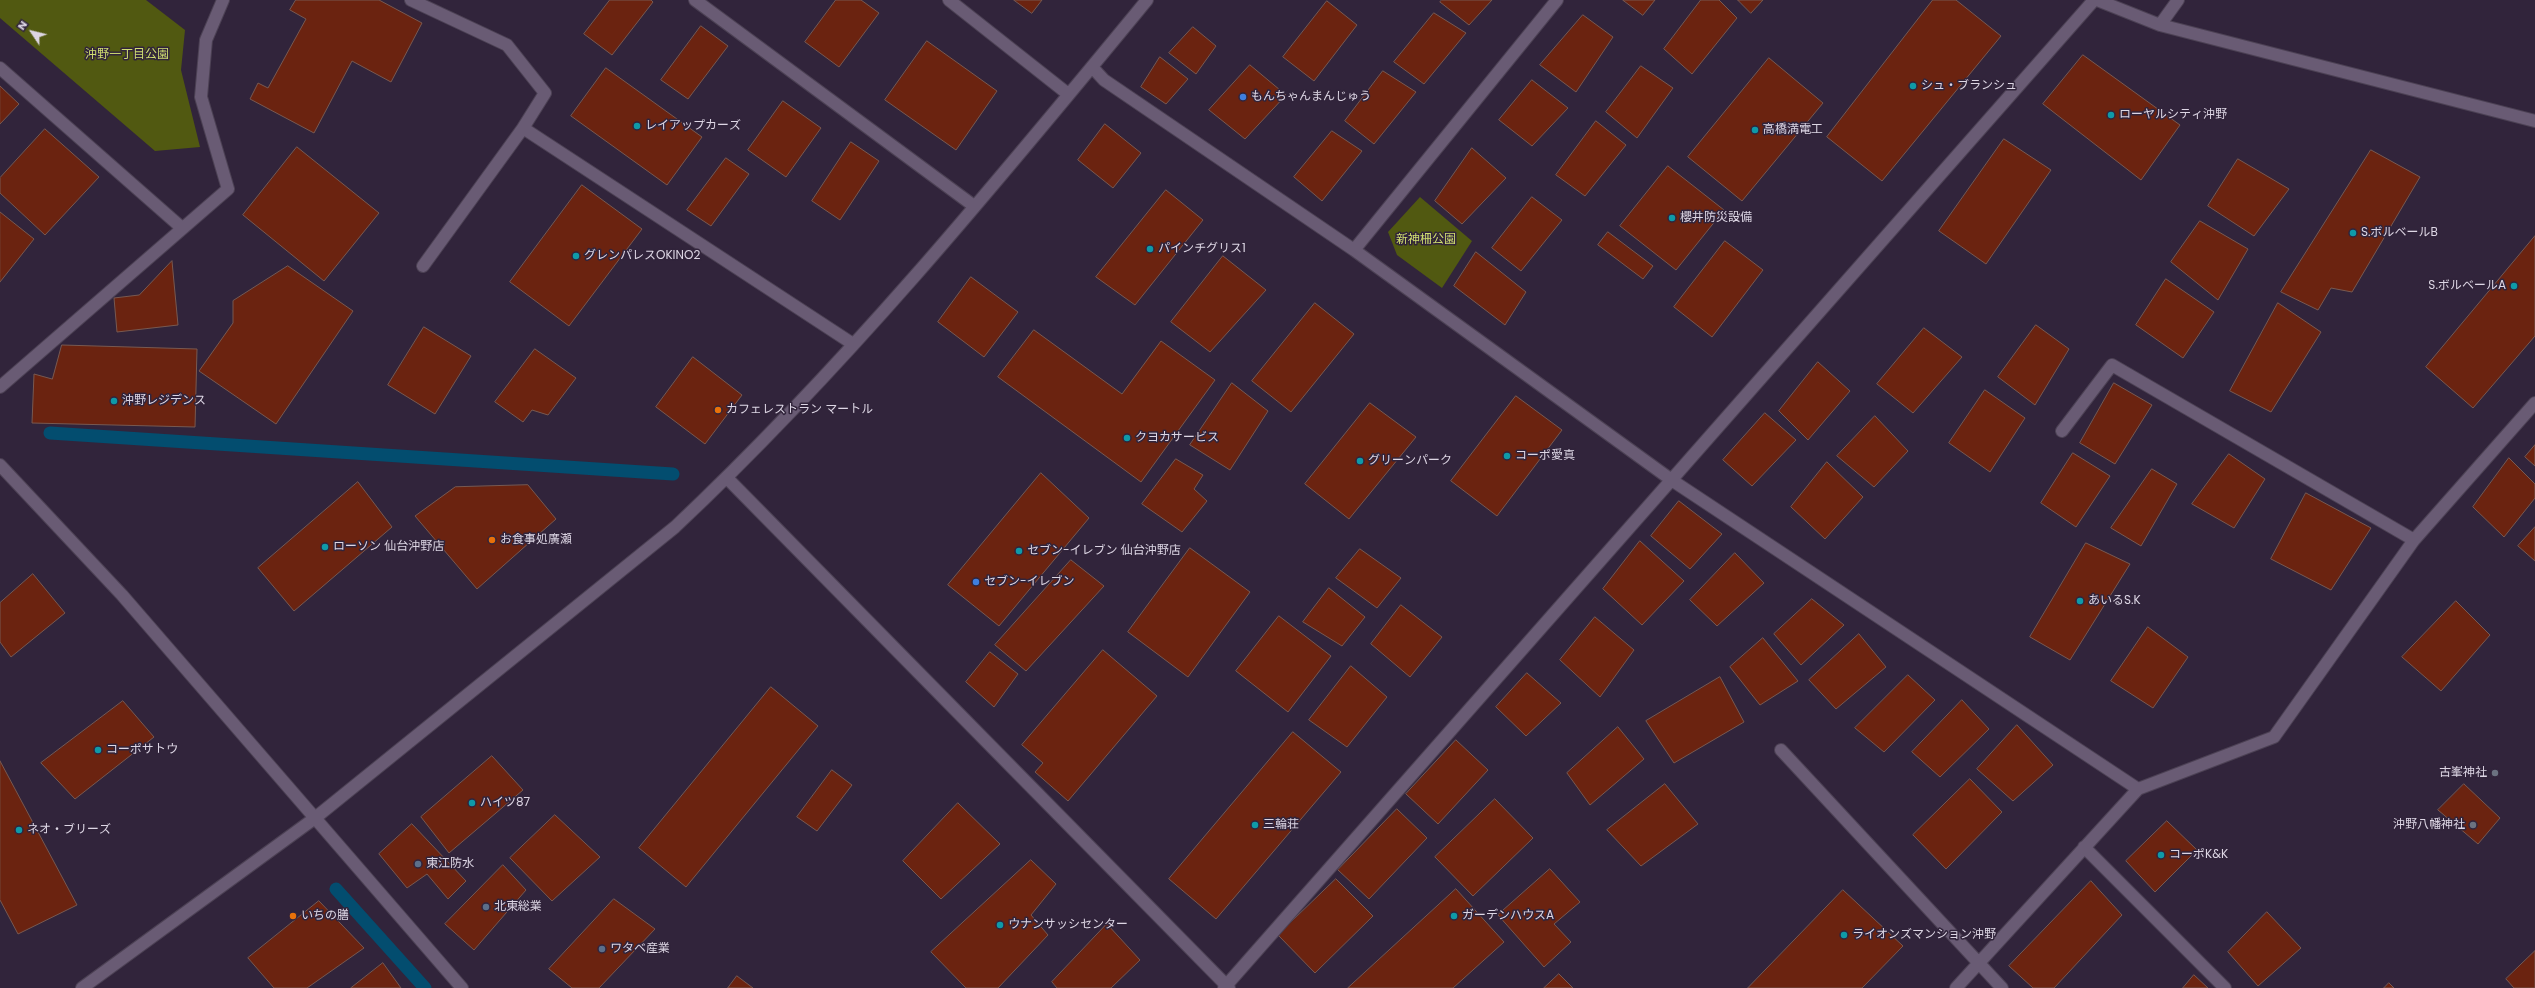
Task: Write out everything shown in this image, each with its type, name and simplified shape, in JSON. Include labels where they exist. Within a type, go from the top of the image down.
[{"type":"street","points":[[0,387],[228,189],[201,97],[206,40],[223,0]]},
{"type":"street","points":[[411,0],[507,45],[545,93],[523,128],[423,266]]},
{"type":"street","points":[[695,0],[974,206]]},
{"type":"street","points":[[949,0],[1068,94]]},
{"type":"street","points":[[82,988],[315,818],[675,527],[727,478],[928,263],[1147,0]]},
{"type":"street","points":[[1354,250],[1557,0]]},
{"type":"street","points":[[727,478],[1227,987],[2096,0],[2160,25],[2535,121]]},
{"type":"street","points":[[2160,25],[2178,0]]},
{"type":"street","points":[[1092,67],[1104,80],[1354,250],[1673,481],[2138,789]]},
{"type":"street","points":[[0,68],[182,228]]},
{"type":"street","points":[[523,128],[853,344]]},
{"type":"street","points":[[2062,431],[2112,365],[2414,540]]},
{"type":"street","points":[[1956,988],[2138,789],[2274,737],[2414,540],[2535,403]]},
{"type":"street","points":[[0,465],[122,595],[462,988]]},
{"type":"street","points":[[1781,750],[2002,988]]},
{"type":"street","points":[[2084,847],[2225,988]]},
{"type":"green space","name":"沖野一丁目公園","points":[[0,0],[146,0],[185,30],[181,70],[200,147],[155,151],[0,18]]},
{"type":"green space","name":"新神柵公園","points":[[1420,197],[1472,241],[1442,288],[1397,255],[1388,232]]},
{"type":"building","points":[[296,0],[379,0],[422,23],[391,82],[352,61],[314,133],[250,99],[258,83],[268,88],[306,19],[290,10]]},
{"type":"building","points":[[610,0],[651,0],[653,2],[612,55],[584,34]]},
{"type":"building","points":[[836,0],[861,0],[879,13],[839,67],[805,42]]},
{"type":"building","points":[[1014,0],[1042,0],[1032,13]]},
{"type":"building","points":[[1442,0],[1492,0],[1469,25],[1440,2]]},
{"type":"building","points":[[1623,0],[1655,0],[1643,15]]},
{"type":"building","points":[[1701,0],[1719,0],[1737,18],[1692,74],[1664,49]]},
{"type":"building","points":[[1738,0],[1763,0],[1751,13]]},
{"type":"building","name":"シュ・ブランシュ","points":[[1933,0],[1956,0],[2001,36],[1882,181],[1827,137]]},
{"type":"building","points":[[1327,1],[1357,25],[1314,81],[1283,57]]},
{"type":"building","points":[[1434,13],[1466,33],[1424,84],[1394,62]]},
{"type":"building","points":[[1583,15],[1613,37],[1576,92],[1540,65]]},
{"type":"building","points":[[701,26],[728,46],[688,99],[661,80]]},
{"type":"building","points":[[1193,27],[1216,46],[1196,74],[1169,53]]},
{"type":"building","points":[[927,41],[997,91],[956,150],[885,100]]},
{"type":"building","name":"ローヤルシティ沖野","points":[[2083,55],[2180,125],[2141,180],[2043,104]]},
{"type":"building","points":[[1160,57],[1188,79],[1166,104],[1141,87]]},
{"type":"building","name":"高橋満電工","points":[[1769,58],[1823,103],[1742,201],[1688,157]]},
{"type":"building","points":[[1250,65],[1286,95],[1245,139],[1209,110]]},
{"type":"building","points":[[1641,66],[1673,88],[1637,138],[1606,112]]},
{"type":"building","name":"レイアップカーズ","points":[[606,68],[702,137],[667,185],[571,116]]},
{"type":"building","points":[[1383,71],[1416,92],[1374,144],[1345,121]]},
{"type":"building","points":[[1532,80],[1568,108],[1532,146],[1499,120]]},
{"type":"building","points":[[0,86],[19,104],[0,124]]},
{"type":"building","points":[[783,101],[821,128],[786,177],[748,150]]},
{"type":"building","points":[[1596,121],[1626,145],[1585,196],[1556,175]]},
{"type":"building","points":[[1105,124],[1141,153],[1113,188],[1078,160]]},
{"type":"building","points":[[45,129],[99,177],[45,235],[0,193],[0,178]]},
{"type":"building","points":[[1332,131],[1362,151],[1322,201],[1294,177]]},
{"type":"building","points":[[2004,139],[2051,170],[1986,264],[1939,231]]},
{"type":"building","points":[[851,142],[879,161],[840,220],[812,201]]},
{"type":"building","points":[[297,147],[379,213],[324,281],[243,215]]},
{"type":"building","points":[[1472,148],[1506,178],[1462,224],[1435,201]]},
{"type":"building","name":"S.ボルベールB","points":[[2371,150],[2420,177],[2352,292],[2331,288],[2318,310],[2281,292]]},
{"type":"building","points":[[726,158],[749,174],[711,226],[687,210]]},
{"type":"building","points":[[2238,159],[2289,189],[2254,236],[2208,206]]},
{"type":"building","name":"櫻井防災設備","points":[[1668,166],[1724,210],[1676,270],[1620,226]]},
{"type":"building","name":"グレンパレスOKINO2","points":[[582,185],[642,229],[569,326],[510,282]]},
{"type":"building","name":"パインチグリス1","points":[[1166,190],[1203,220],[1135,305],[1096,277]]},
{"type":"building","points":[[1532,197],[1562,220],[1521,271],[1492,248]]},
{"type":"building","points":[[0,212],[34,239],[0,282]]},
{"type":"building","points":[[2200,221],[2248,249],[2218,300],[2171,262]]},
{"type":"building","points":[[1608,232],[1653,266],[1643,279],[1598,245]]},
{"type":"building","name":"S.ボルベールA","points":[[2535,236],[2535,336],[2473,408],[2426,367]]},
{"type":"building","points":[[1725,241],[1763,270],[1712,337],[1674,307]]},
{"type":"building","points":[[1476,252],[1526,292],[1505,325],[1454,286]]},
{"type":"building","points":[[1223,256],[1266,290],[1210,352],[1171,322]]},
{"type":"building","points":[[172,261],[178,325],[117,332],[114,298],[139,295]]},
{"type":"building","points":[[288,266],[353,311],[276,424],[199,371],[233,323],[233,301]]},
{"type":"building","points":[[971,277],[1018,312],[984,357],[938,322]]},
{"type":"building","points":[[2166,279],[2214,312],[2183,358],[2136,325]]},
{"type":"building","points":[[1315,303],[1354,334],[1291,412],[1252,381]]},
{"type":"building","points":[[2278,303],[2321,332],[2271,412],[2230,391]]},
{"type":"building","points":[[2036,325],[2069,349],[2035,405],[1998,377]]},
{"type":"building","points":[[424,327],[471,356],[435,414],[388,385]]},
{"type":"building","points":[[1924,328],[1962,357],[1913,413],[1877,384]]},
{"type":"building","name":"クヨカサービス","points":[[1034,330],[1122,394],[1161,341],[1215,380],[1141,482],[998,377]]},
{"type":"building","name":"沖野レジデンス","points":[[62,345],[197,349],[195,427],[32,423],[34,374],[52,379]]},
{"type":"building","points":[[535,349],[576,378],[548,415],[532,410],[523,422],[495,402]]},
{"type":"building","points":[[693,357],[742,395],[705,444],[656,407]]},
{"type":"building","points":[[1818,362],[1850,391],[1808,440],[1779,411]]},
{"type":"building","points":[[1232,383],[1268,411],[1230,470],[1190,445]]},
{"type":"building","points":[[2114,383],[2152,405],[2115,464],[2080,443]]},
{"type":"building","points":[[1985,390],[2025,418],[1990,472],[1949,443]]},
{"type":"building","name":"コーポ愛真","points":[[1516,396],[1562,430],[1497,516],[1451,481]]},
{"type":"building","name":"グリーンパーク","points":[[1370,403],[1416,437],[1349,519],[1305,484]]},
{"type":"building","points":[[1765,413],[1796,440],[1752,486],[1723,460]]},
{"type":"building","points":[[1875,416],[1908,451],[1874,487],[1837,456]]},
{"type":"building","points":[[2535,445],[2535,466],[2525,457]]},
{"type":"building","points":[[2073,453],[2110,476],[2076,527],[2041,503]]},
{"type":"building","points":[[2229,454],[2265,479],[2234,528],[2192,504]]},
{"type":"building","points":[[2509,458],[2535,484],[2535,498],[2504,537],[2473,507]]},
{"type":"building","points":[[1176,459],[1203,475],[1194,489],[1207,501],[1182,532],[1142,504]]},
{"type":"building","points":[[1827,462],[1863,497],[1825,539],[1791,507]]},
{"type":"building","points":[[2152,469],[2177,484],[2141,546],[2111,528]]},
{"type":"building","name":"セブン-イレブン 仙台沖野店","points":[[1041,473],[1089,518],[999,626],[948,585]]},
{"type":"building","name":"ローソン 仙台沖野店","points":[[358,482],[392,527],[294,611],[258,568]]},
{"type":"building","points":[[528,485],[556,519],[477,589],[415,516],[455,487]]},
{"type":"building","points":[[2306,493],[2371,528],[2331,590],[2271,559]]},
{"type":"building","points":[[1679,501],[1722,534],[1690,569],[1651,536]]},
{"type":"building","points":[[2535,527],[2535,561],[2518,546]]},
{"type":"building","points":[[1640,541],[1684,581],[1642,625],[1603,589]]},
{"type":"building","name":"あいるS.K","points":[[2086,543],[2130,564],[2070,660],[2030,637]]},
{"type":"building","points":[[1190,548],[1250,592],[1188,677],[1128,632]]},
{"type":"building","points":[[1360,549],[1401,578],[1377,608],[1336,578]]},
{"type":"building","points":[[1735,553],[1764,583],[1717,626],[1690,600]]},
{"type":"building","points":[[1071,560],[1104,586],[1026,671],[995,645]]},
{"type":"building","points":[[33,574],[65,613],[11,657],[0,642],[0,603]]},
{"type":"building","points":[[1329,588],[1365,617],[1342,646],[1303,622]]},
{"type":"building","points":[[1812,599],[1844,625],[1801,665],[1774,634]]},
{"type":"building","points":[[2456,601],[2490,635],[2441,691],[2402,657]]},
{"type":"building","points":[[1401,605],[1442,637],[1410,677],[1371,644]]},
{"type":"building","points":[[1279,616],[1331,656],[1288,712],[1236,671]]},
{"type":"building","points":[[1595,617],[1634,650],[1600,697],[1560,660]]},
{"type":"building","points":[[2148,627],[2188,657],[2153,708],[2111,681]]},
{"type":"building","points":[[1859,634],[1886,667],[1836,709],[1809,680]]},
{"type":"building","points":[[1763,638],[1798,681],[1760,705],[1730,667]]},
{"type":"building","points":[[1103,650],[1157,696],[1068,801],[1035,772],[1043,763],[1022,745]]},
{"type":"building","points":[[990,652],[1018,674],[994,707],[966,682]]},
{"type":"building","points":[[1351,666],[1387,697],[1347,747],[1309,720]]},
{"type":"building","points":[[1527,673],[1561,703],[1526,736],[1496,707]]},
{"type":"building","points":[[1908,675],[1935,700],[1884,752],[1855,728]]},
{"type":"building","points":[[1720,677],[1744,722],[1674,763],[1646,721]]},
{"type":"building","points":[[771,687],[818,726],[686,887],[639,848]]},
{"type":"building","points":[[1962,700],[1989,729],[1940,777],[1912,752]]},
{"type":"building","name":"コーポサトウ","points":[[123,701],[154,737],[75,799],[41,763]]},
{"type":"building","points":[[2017,725],[2053,765],[2013,801],[1977,769]]},
{"type":"building","points":[[1618,727],[1644,759],[1590,805],[1567,773]]},
{"type":"building","name":"三輪荘","points":[[1293,732],[1341,772],[1216,919],[1169,879]]},
{"type":"building","points":[[1456,740],[1488,770],[1438,824],[1406,794]]},
{"type":"building","name":"ハイツ87","points":[[492,756],[523,790],[449,853],[421,817]]},
{"type":"building","name":"ネオ・ブリーズ","points":[[0,761],[77,905],[18,934],[0,900]]},
{"type":"building","points":[[832,770],[852,785],[817,831],[797,817]]},
{"type":"building","points":[[1970,779],[2002,812],[1946,869],[1913,835]]},
{"type":"building","points":[[1665,784],[1698,824],[1641,866],[1607,830]]},
{"type":"building","points":[[2464,784],[2500,818],[2478,844],[2438,810]]},
{"type":"building","points":[[1495,799],[1533,838],[1473,896],[1435,857]]},
{"type":"building","points":[[958,803],[1000,844],[941,899],[903,861]]},
{"type":"building","points":[[1397,809],[1427,838],[1369,899],[1338,870]]},
{"type":"building","points":[[555,815],[600,857],[552,901],[510,858]]},
{"type":"building","name":"コーポK&K","points":[[2167,821],[2197,850],[2155,892],[2126,861]]},
{"type":"building","name":"東江防水","points":[[412,824],[466,881],[448,899],[427,874],[407,888],[379,854]]},
{"type":"building","name":"ウナンサッシセンター","points":[[1031,860],[1056,884],[1031,915],[1048,935],[998,988],[966,988],[931,952]]},
{"type":"building","name":"北東総業","points":[[503,865],[526,890],[474,950],[445,924]]},
{"type":"building","points":[[1550,869],[1580,902],[1554,924],[1571,942],[1544,967],[1498,915]]},
{"type":"building","points":[[1336,879],[1373,916],[1315,973],[1278,935]]},
{"type":"building","points":[[2091,881],[2122,915],[2054,988],[2033,988],[2009,966]]},
{"type":"building","name":"ガーデンハウスA","points":[[1456,889],[1504,942],[1453,988],[1348,988]]},
{"type":"building","name":"ライオンズマンション沖野","points":[[1843,890],[1903,946],[1862,988],[1748,988]]},
{"type":"building","name":"ワタベ産業","points":[[614,899],[655,929],[599,988],[572,988],[549,969]]},
{"type":"building","points":[[319,901],[364,948],[307,988],[274,988],[248,958]]},
{"type":"building","points":[[2267,912],[2301,948],[2258,986],[2228,952]]},
{"type":"building","points":[[1107,924],[1140,960],[1111,988],[1057,988],[1052,982]]},
{"type":"building","points":[[2535,951],[2535,988],[2514,988],[2506,979]]},
{"type":"building","points":[[383,963],[401,988],[351,988]]},
{"type":"building","points":[[1559,974],[1573,988],[1544,988]]},
{"type":"building","points":[[2194,975],[2208,988],[2183,988]]},
{"type":"building","points":[[737,976],[753,988],[728,988]]},
{"type":"building","points":[[2389,983],[2394,988],[2384,988]]},
{"type":"waterway","points":[[50,433],[673,474]]},
{"type":"waterway","points":[[336,889],[425,988]]},
{"type":"place","name":"シュ・ブランシュ","points":[[1913,86]]},
{"type":"place","name":"もんちゃんまんじゅう","points":[[1243,97]]},
{"type":"place","name":"ローヤルシティ沖野","points":[[2111,115]]},
{"type":"place","name":"レイアップカーズ","points":[[637,126]]},
{"type":"place","name":"高橋満電工","points":[[1755,130]]},
{"type":"place","name":"櫻井防災設備","points":[[1672,218]]},
{"type":"place","name":"S.ボルベールB","points":[[2353,233]]},
{"type":"place","name":"パインチグリス1","points":[[1150,249]]},
{"type":"place","name":"グレンパレスOKINO2","points":[[576,256]]},
{"type":"place","name":"S.ボルベールA","points":[[2514,286]]},
{"type":"place","name":"沖野レジデンス","points":[[114,401]]},
{"type":"place","name":"カフェレストラン マートル","points":[[718,410]]},
{"type":"place","name":"クヨカサービス","points":[[1127,438]]},
{"type":"place","name":"コーポ愛真","points":[[1507,456]]},
{"type":"place","name":"グリーンパーク","points":[[1360,461]]},
{"type":"place","name":"お食事処廣瀬","points":[[492,540]]},
{"type":"place","name":"ローソン 仙台沖野店","points":[[325,547]]},
{"type":"place","name":"セブン-イレブン 仙台沖野店","points":[[1019,551]]},
{"type":"place","name":"セブン-イレブン","points":[[976,582]]},
{"type":"place","name":"あいるS.K","points":[[2080,601]]},
{"type":"place","name":"コーポサトウ","points":[[98,750]]},
{"type":"place","name":"古峯神社","points":[[2495,773]]},
{"type":"place","name":"ハイツ87","points":[[472,803]]},
{"type":"place","name":"三輪荘","points":[[1255,825]]},
{"type":"place","name":"沖野八幡神社","points":[[2473,825]]},
{"type":"place","name":"ネオ・ブリーズ","points":[[19,830]]},
{"type":"place","name":"コーポK&K","points":[[2161,855]]},
{"type":"place","name":"東江防水","points":[[418,864]]},
{"type":"place","name":"北東総業","points":[[486,907]]},
{"type":"place","name":"いちの膳","points":[[293,916]]},
{"type":"place","name":"ガーデンハウスA","points":[[1454,916]]},
{"type":"place","name":"ウナンサッシセンター","points":[[1000,925]]},
{"type":"place","name":"ライオンズマンション沖野","points":[[1844,935]]},
{"type":"place","name":"ワタベ産業","points":[[602,949]]}]
